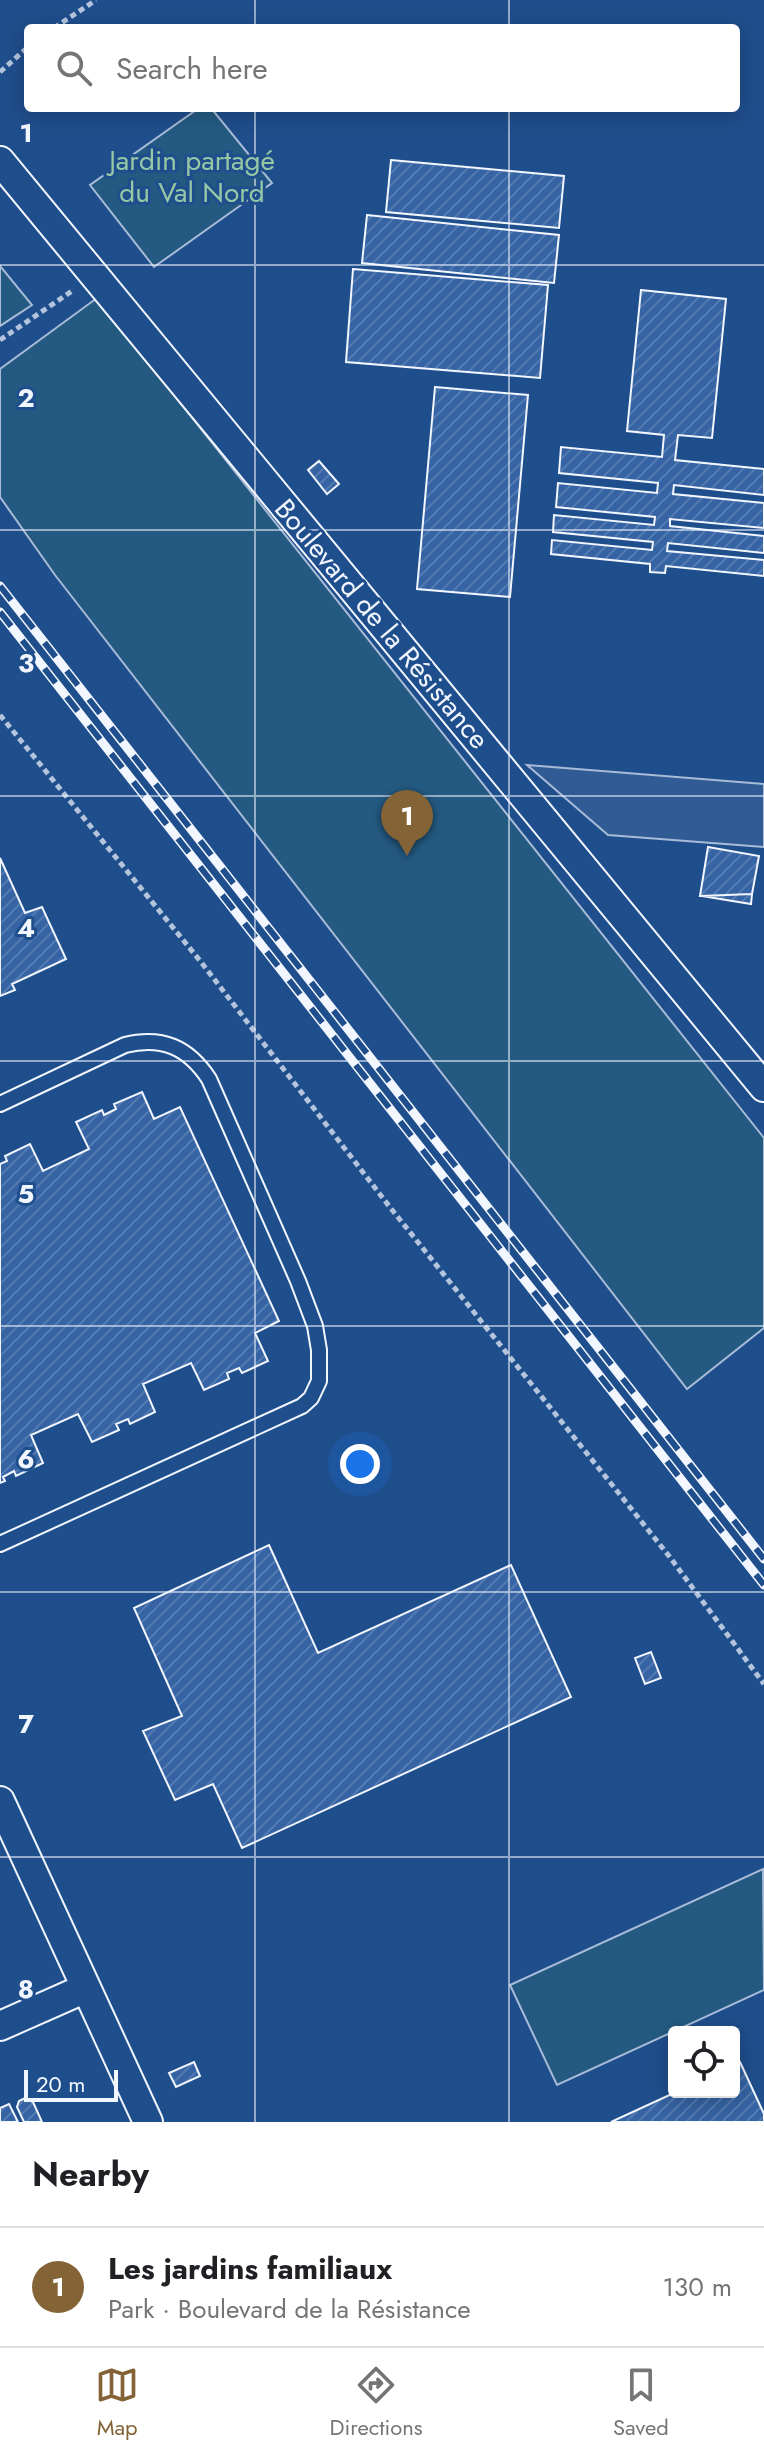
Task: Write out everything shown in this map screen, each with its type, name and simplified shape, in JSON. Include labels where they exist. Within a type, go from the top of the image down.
[{"type":"street","name":"Boulevard de la Résistance","points":[[0,161],[764,1087]]},
{"type":"street","points":[[0,1801],[148,2122]]},
{"type":"street","points":[[0,2026],[86,1988]]},
{"type":"lane","points":[[0,1104],[125,1045],[145,1040],[168,1044],[198,1062],[209,1079],[315,1326],[319,1381],[311,1398],[302,1406],[0,1544]]},
{"type":"path","points":[[60,24],[96,0]]},
{"type":"path","points":[[0,72],[24,51]]},
{"type":"path","points":[[0,340],[95,276]]},
{"type":"path","points":[[0,715],[201,962],[389,1206],[669,1556],[764,1684]]},
{"type":"green space","name":"Jardin partagé du Val Nord","points":[[193,112],[214,112],[272,183],[154,267],[90,185]]},
{"type":"green space","points":[[0,266],[32,305],[0,326]]},
{"type":"green space","points":[[97,298],[764,1138],[764,1328],[687,1389],[55,575],[0,497],[0,369]]},
{"type":"green space","points":[[763,1869],[764,1990],[686,2026],[668,2026],[668,2034],[557,2085],[510,1985]]},
{"type":"shaded area","points":[[527,765],[764,784],[764,847],[608,835]]},
{"type":"building","points":[[391,160],[564,176],[559,228],[386,212]]},
{"type":"building","points":[[367,215],[559,235],[554,283],[362,263]]},
{"type":"building","points":[[353,269],[548,285],[540,378],[346,362]]},
{"type":"building","points":[[641,290],[726,299],[712,438],[678,435],[675,460],[764,469],[764,495],[674,485],[673,494],[764,503],[764,528],[670,519],[670,526],[764,536],[764,553],[668,543],[667,551],[764,560],[764,576],[666,566],[665,573],[650,572],[650,564],[551,554],[552,540],[652,550],[653,542],[553,532],[554,515],[654,525],[655,517],[556,507],[558,483],[657,493],[658,483],[559,473],[561,447],[662,457],[664,435],[627,431]]},
{"type":"building","points":[[435,387],[528,395],[510,597],[417,589]]},
{"type":"building","points":[[319,461],[339,484],[327,494],[308,470]]},
{"type":"building","points":[[708,847],[759,856],[752,894],[700,896]]},
{"type":"building","points":[[0,858],[25,913],[42,907],[66,959],[12,984],[15,990],[0,996]]},
{"type":"building","points":[[752,894],[751,904],[702,896]]},
{"type":"building","points":[[142,1092],[154,1119],[180,1107],[279,1321],[255,1333],[268,1361],[242,1373],[239,1368],[227,1373],[229,1379],[204,1390],[191,1363],[143,1384],[155,1412],[130,1424],[128,1419],[116,1424],[119,1430],[92,1442],[78,1414],[31,1435],[43,1463],[16,1476],[14,1471],[3,1477],[5,1481],[0,1483],[0,1164],[7,1161],[5,1156],[30,1144],[43,1171],[89,1149],[76,1122],[102,1110],[104,1115],[116,1109],[114,1104]]},
{"type":"building","points":[[269,1545],[318,1653],[511,1565],[571,1697],[242,1848],[213,1784],[175,1800],[143,1731],[182,1716],[134,1608]]},
{"type":"building","points":[[651,1652],[661,1678],[645,1684],[635,1658]]},
{"type":"building","points":[[194,2062],[200,2076],[176,2087],[169,2073]]},
{"type":"building","points":[[740,2062],[764,2114],[764,2122],[611,2122],[668,2096],[740,2098]]},
{"type":"building","points":[[25,2098],[33,2102],[42,2122],[24,2122],[17,2107],[19,2101]]},
{"type":"building","points":[[9,2104],[18,2122],[0,2122],[0,2108]]},
{"type":"railway","points":[[0,586],[764,1559]]},
{"type":"railway","points":[[0,612],[764,1585]]},
{"type":"place","name":"Les jardins familiaux","points":[[407,856]]}]
